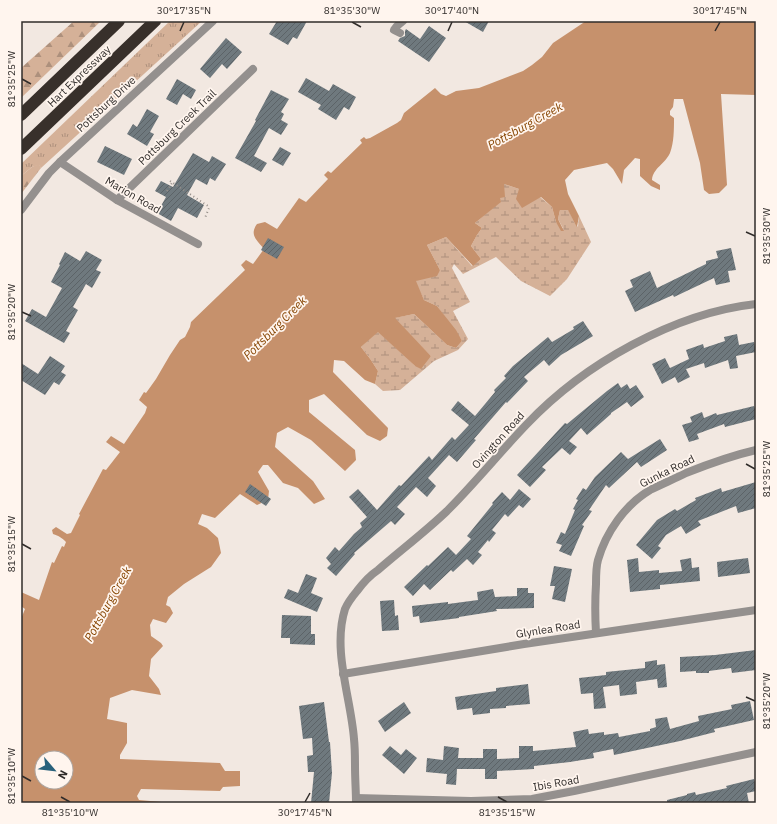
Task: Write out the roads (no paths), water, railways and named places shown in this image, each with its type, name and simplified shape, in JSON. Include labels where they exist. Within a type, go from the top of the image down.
[{"type":"highway","name":"Hart Expressway","points":[[21,115],[119,21]]},
{"type":"highway","name":"Hart Expressway","points":[[21,150],[155,21]]},
{"type":"street","name":"Pottsburg Drive","points":[[21,210],[48,173],[213,21]]},
{"type":"street","points":[[400,33],[394,30],[403,21]]},
{"type":"street","name":"Pottsburg Creek Trail","points":[[117,200],[253,69]]},
{"type":"street","name":"Marion Road","points":[[60,162],[117,200],[198,244]]},
{"type":"street","name":"Ovington Road","points":[[356,801],[354,739],[349,702],[343,674],[341,649],[342,623],[346,608],[360,586],[370,575],[378,570],[447,511],[527,423],[552,399],[590,370],[632,344],[672,326],[709,313],[756,304]]},
{"type":"street","name":"Gunka Road","points":[[596,633],[595,604],[596,572],[598,561],[603,545],[612,528],[626,511],[638,498],[661,484],[712,462],[756,450]]},
{"type":"street","name":"Glynlea Road","points":[[343,674],[596,633],[756,610]]},
{"type":"street","name":"Ibis Road","points":[[356,801],[471,801],[532,799],[582,790],[756,752]]},
{"type":"water","name":"Pottsburg Creek","points":[[586,21],[756,21],[756,95],[721,94],[727,185],[719,193],[709,194],[704,190],[700,163],[683,99],[674,99],[673,107],[670,111],[670,115],[674,118],[674,136],[670,153],[655,172],[652,180],[660,185],[660,190],[651,186],[640,176],[640,159],[635,158],[624,170],[622,184],[613,169],[607,163],[574,170],[565,180],[568,194],[579,216],[577,227],[568,210],[560,210],[558,219],[564,231],[561,231],[556,222],[552,207],[541,197],[522,208],[516,199],[519,189],[504,184],[505,197],[500,198],[501,202],[475,223],[482,228],[471,246],[481,259],[473,266],[446,237],[427,245],[440,270],[437,276],[416,281],[424,300],[437,306],[456,330],[462,341],[456,348],[447,345],[414,314],[395,318],[431,356],[421,369],[415,366],[378,332],[361,347],[378,371],[375,384],[365,380],[344,361],[334,360],[333,372],[388,428],[387,436],[380,441],[367,435],[324,394],[309,400],[309,412],[355,450],[356,460],[345,471],[311,440],[288,427],[277,433],[275,447],[313,481],[325,499],[314,504],[298,488],[283,483],[268,465],[263,465],[258,472],[269,491],[268,500],[257,505],[240,494],[215,518],[202,514],[198,524],[207,528],[218,538],[221,553],[211,567],[184,584],[168,597],[166,605],[170,607],[173,613],[166,623],[153,619],[150,625],[151,636],[163,646],[151,659],[149,676],[159,689],[161,695],[132,690],[110,698],[107,719],[127,723],[127,743],[120,755],[120,759],[220,763],[225,771],[240,771],[240,786],[223,787],[220,791],[141,789],[137,796],[139,800],[173,803],[21,803],[21,619],[25,609],[21,606],[21,592],[39,600],[52,562],[54,563],[62,546],[64,547],[66,542],[53,534],[52,530],[56,527],[67,534],[71,533],[80,515],[79,514],[103,469],[106,470],[120,452],[106,442],[111,436],[124,444],[145,413],[147,407],[139,400],[156,379],[180,340],[185,337],[191,322],[245,270],[241,265],[246,260],[253,264],[264,249],[254,234],[257,224],[265,222],[277,229],[299,198],[306,202],[328,179],[324,175],[328,171],[331,173],[362,143],[360,140],[364,137],[366,139],[370,138],[397,123],[401,120],[404,113],[435,88],[441,94],[446,96],[456,91],[479,88],[523,71],[542,57],[553,43]]}]
